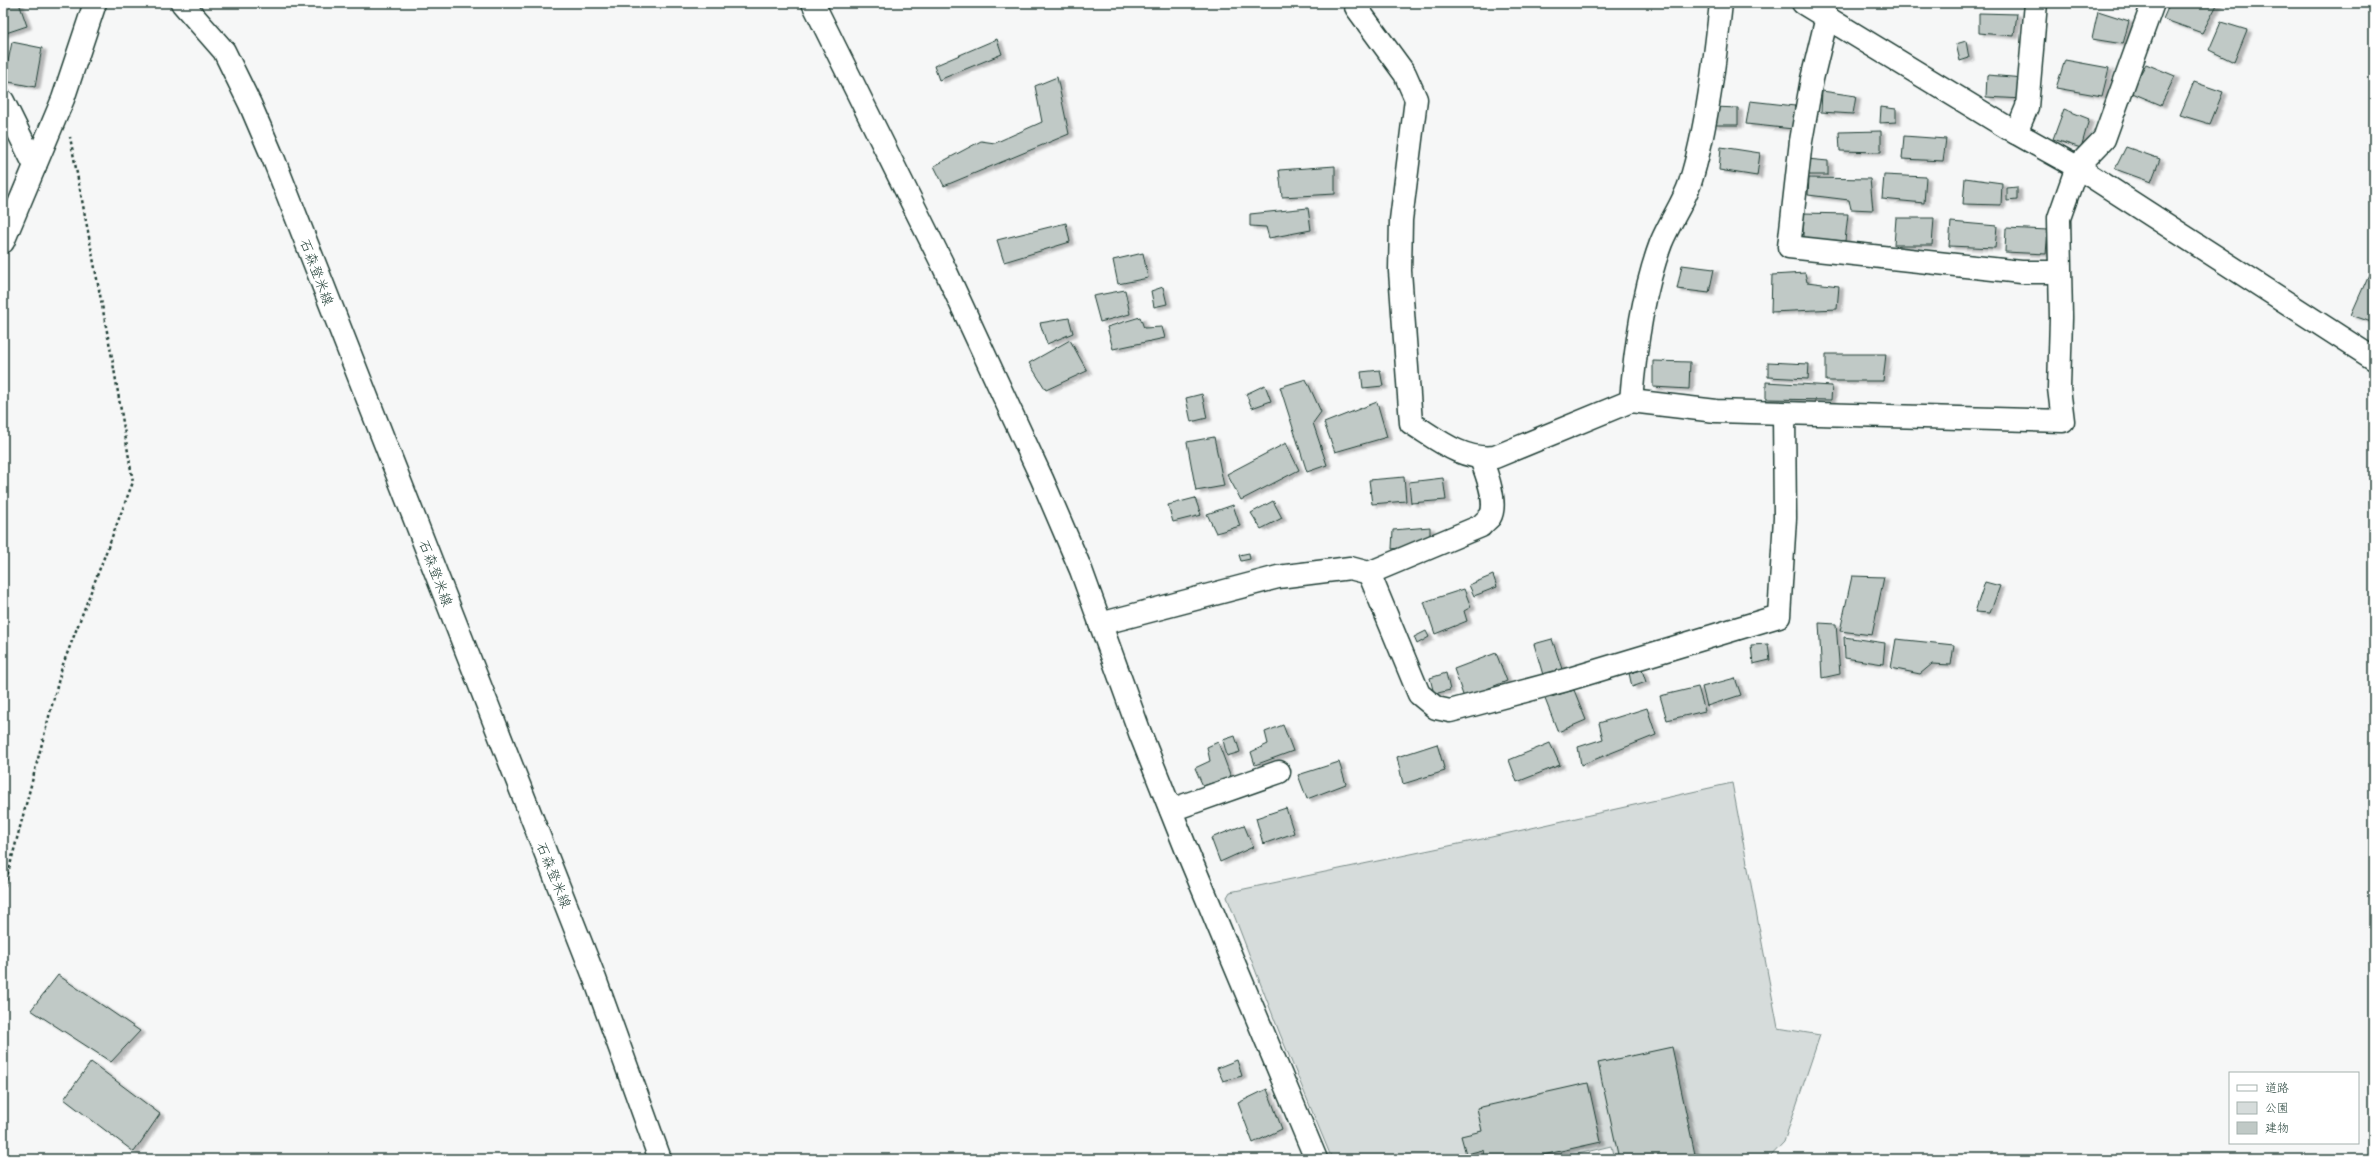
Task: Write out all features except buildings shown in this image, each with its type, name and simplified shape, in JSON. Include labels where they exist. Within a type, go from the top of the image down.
[{"type":"street","points":[[3,242],[63,99],[95,3]]},
{"type":"street","name":"石森登米線","points":[[182,3],[224,51],[250,104],[274,160],[596,979],[660,1159]]},
{"type":"street","points":[[813,3],[942,263],[1042,480],[1081,570],[1171,810],[1316,1159]]},
{"type":"street","points":[[1356,3],[1356,7],[1405,74],[1416,99],[1401,220],[1400,271],[1411,423],[1455,451],[1481,459],[1495,457],[1631,401],[1716,411],[2063,421],[2059,388],[2061,318],[2059,218],[2077,167],[2104,139],[2153,3]]},
{"type":"street","points":[[1631,401],[1634,355],[1650,284],[1661,244],[1690,183],[1705,116],[1721,3]]},
{"type":"street","points":[[1803,3],[2016,133],[2077,167],[2374,359]]},
{"type":"street","points":[[2016,133],[2027,107],[2036,3]]},
{"type":"street","points":[[1828,17],[1812,79],[1800,141],[1789,247],[2021,272],[2059,272]]},
{"type":"street","points":[[3,101],[35,166]]},
{"type":"street","points":[[1369,573],[1419,694],[1436,708],[1450,711],[1566,680],[1779,616],[1785,518],[1784,414]]},
{"type":"street","points":[[1100,624],[1278,577],[1350,568],[1369,573],[1481,526],[1490,516],[1493,504],[1486,471],[1481,459]]},
{"type":"street","points":[[1171,810],[1279,772]]},
{"type":"path","points":[[3,892],[62,667],[133,482],[112,355],[69,130]]},
{"type":"green space","points":[[1732,783],[1778,1028],[1820,1035],[1784,1142],[1768,1159],[1614,1159],[1611,1146],[1557,1159],[1332,1159],[1280,1034],[1227,897],[1230,892],[1487,838]]}]
